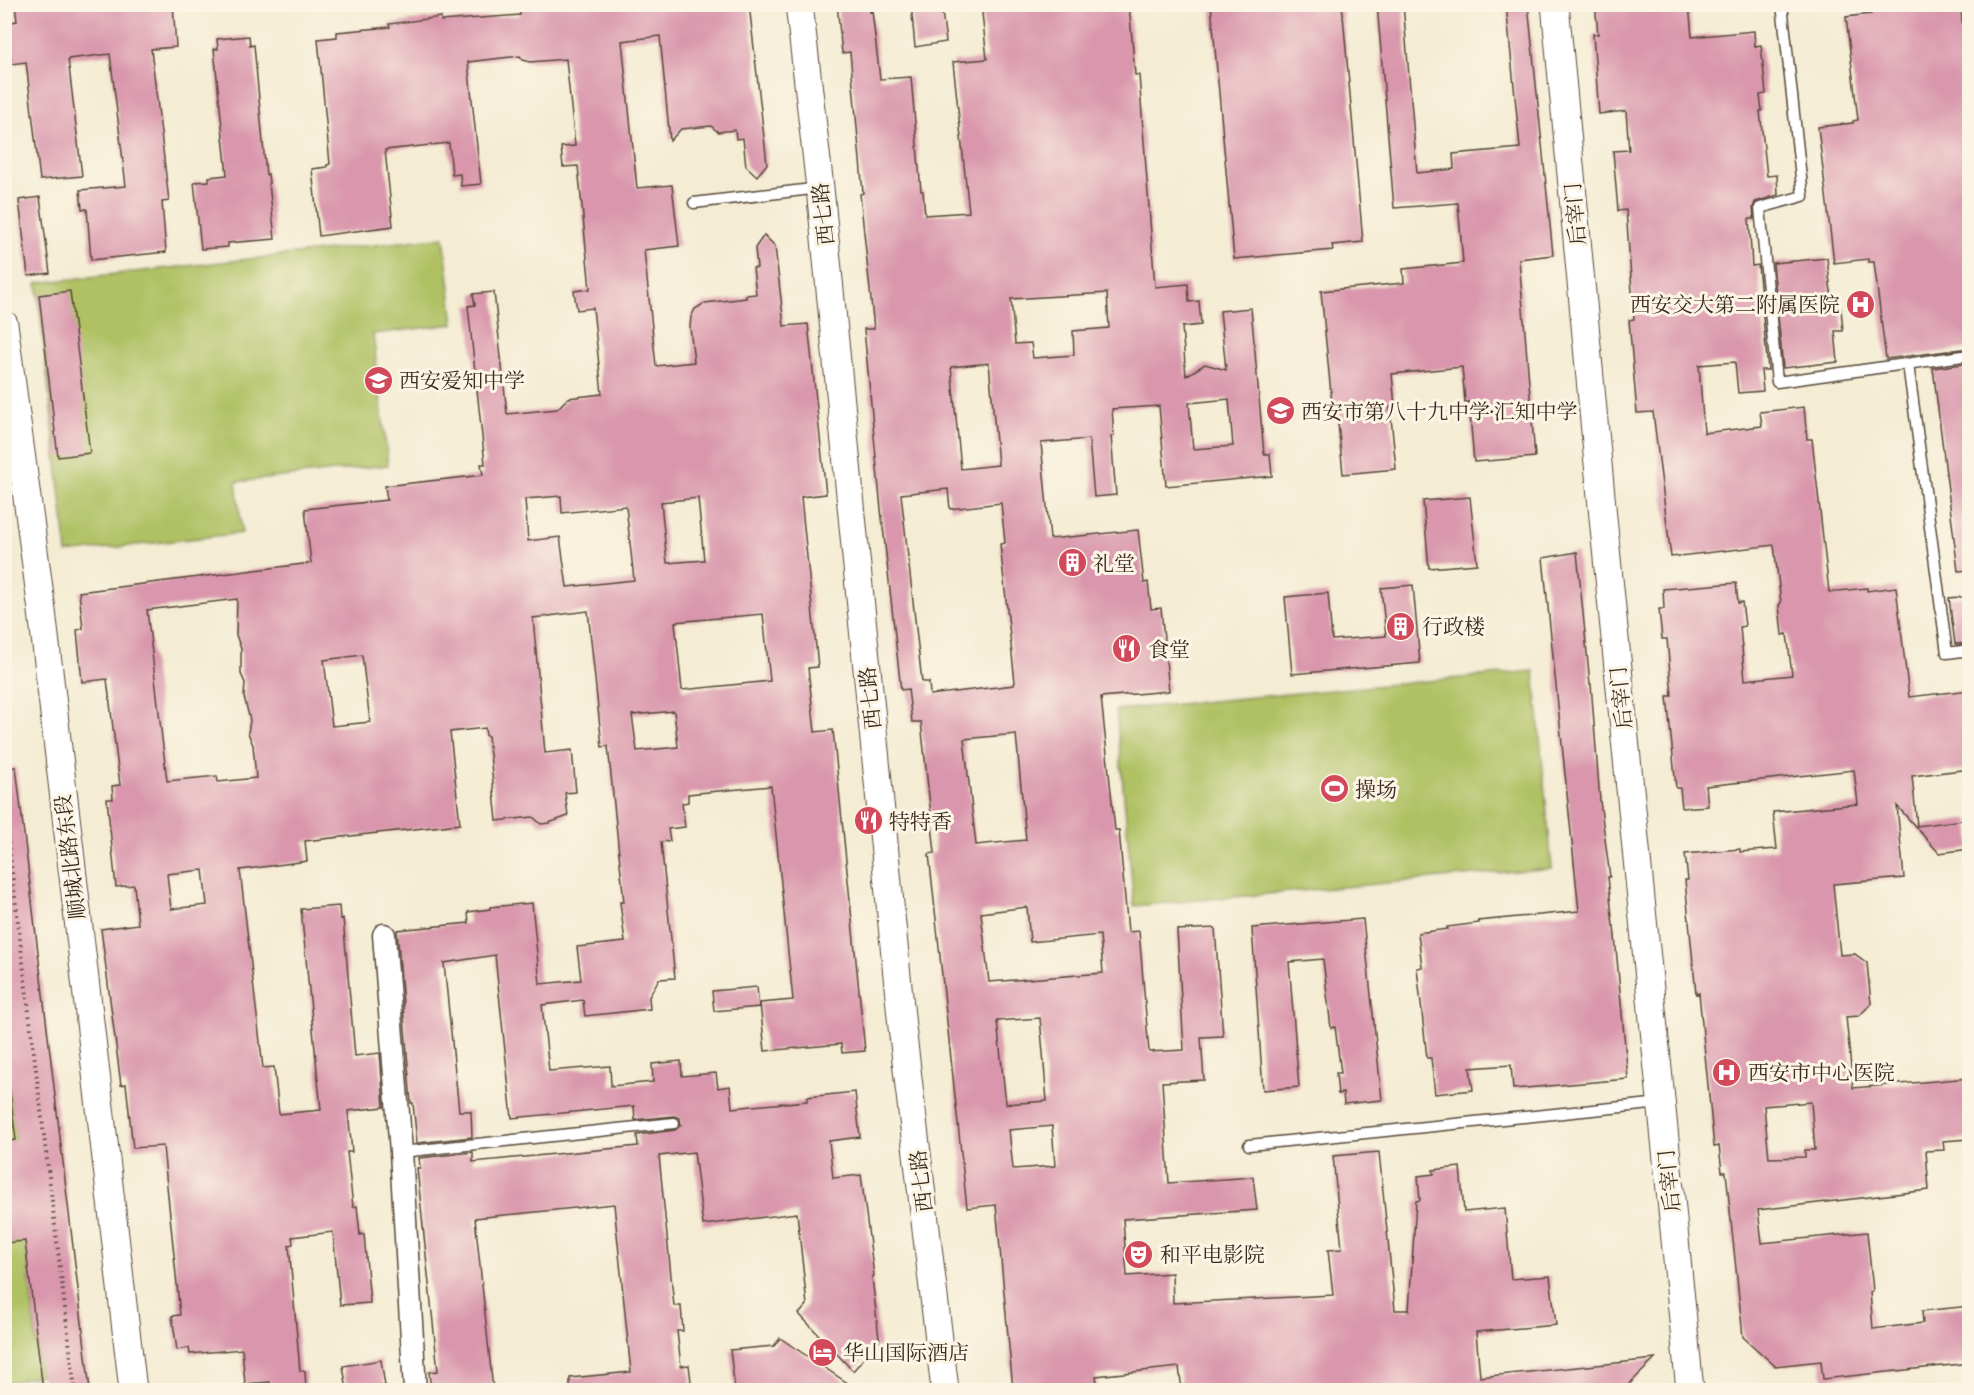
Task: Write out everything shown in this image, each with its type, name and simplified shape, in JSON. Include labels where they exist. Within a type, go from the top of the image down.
[{"type":"street","name":"西七路","points":[[799,4],[820,188],[902,1027],[945,1390]]},
{"type":"street","name":"后宰门","points":[[1555,4],[1690,1390]]},
{"type":"street","name":"顺城北路东段","points":[[4,324],[42,611],[133,1390]]},
{"type":"street","points":[[384,935],[401,1152],[415,1390]]},
{"type":"lane","points":[[1782,4],[1803,196],[1760,208],[1777,382],[1970,356]]},
{"type":"lane","points":[[694,203],[820,188]]},
{"type":"lane","points":[[1908,364],[1947,653],[1970,650]]},
{"type":"lane","points":[[1249,1145],[1661,1103]]},
{"type":"lane","points":[[401,1152],[674,1123]]},
{"type":"path","points":[[4,807],[75,1390]]},
{"type":"green space","points":[[444,237],[454,324],[373,334],[388,465],[236,482],[242,533],[67,553],[37,283]]},
{"type":"green space","name":"操场","points":[[1534,671],[1552,868],[1134,906],[1116,710]]},
{"type":"green space","points":[[4,1047],[16,1140],[5,1142],[4,1142]]},
{"type":"green space","points":[[25,1241],[40,1375],[5,1383],[4,1243]]},
{"type":"building","points":[[15,4],[173,4],[176,47],[151,49],[169,201],[162,202],[166,252],[91,260],[87,209],[82,209],[80,190],[126,186],[110,54],[68,59],[82,176],[40,180],[26,62],[11,64],[10,48],[4,49],[4,23],[17,21]]},
{"type":"building","points":[[519,4],[749,4],[767,164],[757,176],[746,166],[743,138],[736,139],[735,130],[718,132],[711,126],[681,129],[670,141],[660,36],[622,41],[637,188],[672,185],[679,246],[644,250],[656,366],[694,362],[690,327],[695,309],[705,303],[746,298],[746,295],[756,294],[753,268],[757,268],[755,248],[764,235],[775,246],[784,326],[808,324],[826,494],[801,497],[818,667],[808,668],[815,732],[833,730],[865,1051],[842,1053],[841,1044],[765,1051],[760,1003],[793,1000],[771,786],[688,794],[688,802],[682,803],[685,827],[668,829],[670,841],[661,842],[675,978],[659,979],[649,997],[650,1009],[585,1016],[583,1000],[542,1005],[549,1071],[610,1066],[611,1086],[653,1082],[652,1064],[681,1061],[682,1076],[716,1073],[718,1088],[730,1086],[732,1108],[807,1101],[807,1097],[855,1092],[860,1137],[829,1141],[833,1178],[861,1175],[874,1276],[872,1277],[880,1347],[864,1349],[865,1357],[853,1371],[799,1314],[807,1305],[797,1213],[703,1225],[694,1152],[659,1156],[674,1306],[681,1306],[683,1331],[677,1331],[681,1366],[689,1365],[692,1390],[570,1390],[570,1378],[631,1372],[614,1204],[475,1218],[493,1390],[431,1390],[429,1372],[438,1371],[417,1168],[420,1168],[419,1158],[473,1152],[473,1162],[638,1146],[637,1135],[675,1130],[681,1125],[680,1118],[674,1116],[635,1120],[634,1106],[512,1118],[495,955],[444,963],[459,1111],[471,1111],[472,1137],[417,1143],[413,1103],[411,1103],[397,930],[469,923],[468,912],[490,909],[490,907],[532,903],[540,984],[581,980],[577,947],[625,942],[620,902],[624,902],[608,746],[602,747],[588,611],[533,618],[545,753],[572,750],[576,792],[565,793],[568,816],[541,824],[533,817],[497,821],[488,736],[486,736],[485,728],[450,732],[460,824],[305,841],[307,861],[240,870],[263,1068],[274,1067],[279,1114],[321,1110],[301,909],[339,906],[340,919],[343,918],[355,1056],[380,1053],[384,1107],[348,1111],[352,1152],[347,1152],[353,1207],[357,1206],[360,1235],[364,1234],[370,1303],[340,1305],[333,1232],[292,1237],[293,1244],[289,1245],[300,1371],[305,1371],[306,1390],[271,1390],[270,1382],[245,1384],[242,1349],[190,1354],[189,1348],[177,1350],[172,1316],[180,1315],[163,1146],[133,1148],[126,1084],[121,1085],[101,929],[138,924],[134,885],[116,887],[107,799],[113,799],[112,786],[120,785],[107,679],[82,682],[77,630],[83,629],[79,592],[311,563],[305,509],[387,500],[385,486],[483,475],[481,464],[485,464],[468,306],[475,305],[473,294],[494,292],[507,414],[557,409],[568,398],[602,394],[593,308],[577,310],[574,291],[590,289],[578,166],[563,167],[561,147],[575,146],[566,59],[530,62],[523,60],[520,56],[468,62],[481,184],[461,186],[460,174],[452,175],[449,143],[385,150],[393,226],[319,236],[312,169],[327,167],[330,164],[318,39],[337,37],[337,32],[390,27],[389,24],[441,17],[441,21],[520,15]],"holes":[[[561,496],[562,513],[626,506],[634,580],[567,587],[560,537],[528,541],[525,499]],[[698,498],[704,560],[667,563],[661,502]],[[237,599],[236,635],[241,649],[241,674],[245,683],[244,697],[250,720],[248,733],[253,745],[256,778],[218,782],[217,776],[167,781],[147,610]],[[763,614],[770,681],[682,690],[675,622]],[[362,655],[370,722],[332,726],[324,660]],[[674,711],[678,747],[637,751],[632,715]],[[203,870],[207,905],[171,909],[167,874]]]},
{"type":"building","points":[[837,4],[869,4],[870,12],[872,11],[880,79],[911,77],[925,215],[969,212],[953,62],[987,59],[981,4],[1129,4],[1135,75],[1139,75],[1155,287],[1188,284],[1189,302],[1199,301],[1201,325],[1182,327],[1186,376],[1205,364],[1226,370],[1220,311],[1251,308],[1264,454],[1270,454],[1272,476],[1166,486],[1159,406],[1112,409],[1114,436],[1111,436],[1116,495],[1094,497],[1089,439],[1041,443],[1050,539],[1138,530],[1144,583],[1148,582],[1151,609],[1161,608],[1169,691],[1101,697],[1115,830],[1119,830],[1128,932],[1139,931],[1149,1052],[1184,1050],[1177,930],[1215,928],[1223,1036],[1201,1037],[1204,1080],[1162,1082],[1169,1183],[1253,1177],[1257,1210],[1123,1219],[1127,1276],[1172,1273],[1173,1303],[1333,1295],[1328,1250],[1342,1249],[1333,1156],[1379,1152],[1395,1310],[1409,1310],[1416,1201],[1420,1200],[1418,1176],[1434,1174],[1433,1170],[1460,1167],[1464,1212],[1505,1208],[1511,1279],[1550,1276],[1556,1325],[1476,1332],[1480,1377],[1655,1359],[1623,1390],[1182,1390],[1179,1367],[1096,1376],[1098,1390],[1013,1390],[996,1205],[967,1208],[929,854],[935,853],[921,722],[912,722],[908,689],[901,690],[880,500],[864,329],[874,329],[860,194],[863,193],[850,52],[842,53]],"holes":[[[1107,293],[1109,328],[1073,331],[1074,355],[1033,358],[1031,343],[1015,344],[1011,299]],[[989,363],[998,465],[961,469],[951,367]],[[1229,399],[1233,446],[1193,449],[1189,403]],[[948,489],[950,509],[1001,503],[1005,543],[1000,544],[1014,685],[930,695],[929,682],[922,682],[901,494]],[[1016,734],[1026,840],[976,845],[964,739]],[[1027,907],[1030,942],[1100,935],[1103,973],[989,982],[981,913]],[[1040,1018],[1047,1101],[1006,1104],[997,1021]],[[1052,1126],[1055,1166],[1013,1169],[1009,1130]]]},
{"type":"building","points":[[911,4],[941,4],[946,42],[915,47]]},
{"type":"building","points":[[1211,4],[1342,4],[1363,242],[1332,245],[1333,250],[1234,259]]},
{"type":"building","points":[[1377,4],[1403,4],[1417,173],[1454,169],[1453,154],[1520,148],[1506,4],[1528,4],[1553,255],[1519,259],[1535,457],[1474,462],[1469,402],[1465,402],[1462,367],[1392,374],[1395,406],[1390,407],[1396,469],[1343,474],[1337,413],[1333,414],[1321,291],[1404,283],[1403,269],[1463,263],[1458,203],[1394,208]]},
{"type":"building","points":[[1595,4],[1689,4],[1692,37],[1754,31],[1755,46],[1761,45],[1766,94],[1760,95],[1762,111],[1760,111],[1767,176],[1777,175],[1778,195],[1755,202],[1754,219],[1749,219],[1752,266],[1758,265],[1768,370],[1761,370],[1763,391],[1738,393],[1735,362],[1699,365],[1704,433],[1762,426],[1760,412],[1804,407],[1807,439],[1812,439],[1829,592],[1867,588],[1867,591],[1896,587],[1909,697],[1970,690],[1970,769],[1912,776],[1917,826],[1970,819],[1970,849],[1939,853],[1897,806],[1904,878],[1833,884],[1840,955],[1855,954],[1867,963],[1871,1004],[1859,1016],[1846,1017],[1853,1088],[1970,1078],[1970,1139],[1943,1141],[1944,1150],[1926,1151],[1929,1190],[1758,1210],[1762,1243],[1867,1232],[1873,1291],[1870,1292],[1873,1329],[1923,1323],[1922,1311],[1970,1306],[1970,1363],[1823,1379],[1821,1361],[1775,1366],[1743,1337],[1726,1172],[1722,1172],[1719,1146],[1714,1147],[1699,993],[1696,994],[1685,880],[1688,880],[1685,854],[1740,849],[1740,852],[1777,849],[1773,812],[1858,804],[1854,770],[1706,786],[1708,806],[1682,808],[1680,788],[1676,788],[1667,696],[1672,696],[1667,639],[1662,639],[1659,609],[1664,609],[1663,589],[1736,583],[1738,603],[1742,602],[1745,626],[1740,627],[1745,680],[1792,675],[1787,634],[1782,635],[1779,605],[1781,603],[1774,545],[1671,557],[1653,412],[1637,413],[1629,320],[1634,319],[1626,210],[1618,211],[1613,151],[1629,150],[1626,111],[1599,114],[1593,34],[1598,34]],"holes":[[[1811,1102],[1815,1150],[1805,1150],[1805,1157],[1769,1158],[1764,1106]]]},
{"type":"building","points":[[1932,4],[1933,8],[1960,4],[1970,84],[1970,348],[1886,359],[1874,262],[1868,262],[1868,259],[1834,263],[1818,127],[1853,123],[1858,120],[1846,17],[1871,14],[1874,6]]},
{"type":"building","points":[[249,36],[250,46],[254,45],[266,175],[268,174],[275,239],[228,243],[228,247],[201,249],[194,182],[209,181],[209,177],[227,175],[214,49],[218,49],[217,39]]},
{"type":"building","points":[[40,197],[50,273],[28,276],[19,200]]},
{"type":"building","points":[[1827,258],[1833,309],[1841,309],[1843,331],[1835,331],[1838,362],[1783,368],[1773,263]]},
{"type":"building","points":[[70,291],[90,453],[58,457],[39,295]]},
{"type":"building","points":[[1970,363],[1970,570],[1958,571],[1933,368]]},
{"type":"building","points":[[1470,497],[1477,564],[1429,568],[1423,501]]},
{"type":"building","points":[[1577,552],[1628,1079],[1513,1089],[1511,1065],[1470,1068],[1473,1090],[1435,1094],[1431,1058],[1427,1058],[1417,968],[1422,967],[1418,933],[1479,923],[1478,921],[1579,911],[1543,558]]},
{"type":"building","name":"行政楼","points":[[1413,585],[1420,663],[1292,674],[1285,597],[1328,593],[1332,640],[1386,636],[1381,588]]},
{"type":"building","points":[[1970,596],[1970,643],[1955,644],[1949,598]]},
{"type":"building","points":[[16,767],[90,1390],[43,1390],[25,1241],[4,1243],[4,1142],[16,1140],[4,1047],[4,768]]},
{"type":"building","points":[[1363,919],[1382,1100],[1344,1104],[1343,1093],[1338,1094],[1336,1073],[1341,1073],[1335,1027],[1331,1028],[1323,959],[1289,962],[1299,1087],[1263,1090],[1252,928]]},
{"type":"building","points":[[757,987],[759,1007],[714,1011],[712,991]]},
{"type":"building","points":[[780,1338],[858,1390],[735,1390],[730,1350],[774,1346]]},
{"type":"building","points":[[381,1360],[385,1386],[347,1390],[343,1366]]},
{"type":"place","name":"西安交大第二附属医院","points":[[1861,304]]},
{"type":"place","name":"西安爱知中学","points":[[378,380]]},
{"type":"place","name":"西安市第八十九中学·汇知中学","points":[[1280,411]]},
{"type":"place","name":"礼堂","points":[[1072,563]]},
{"type":"place","name":"行政楼","points":[[1401,626]]},
{"type":"place","name":"食堂","points":[[1127,649]]},
{"type":"place","name":"操场","points":[[1334,789]]},
{"type":"place","name":"特特香","points":[[868,821]]},
{"type":"place","name":"西安市中心医院","points":[[1727,1072]]},
{"type":"place","name":"和平电影院","points":[[1139,1254]]},
{"type":"place","name":"华山国际酒店","points":[[822,1352]]}]
